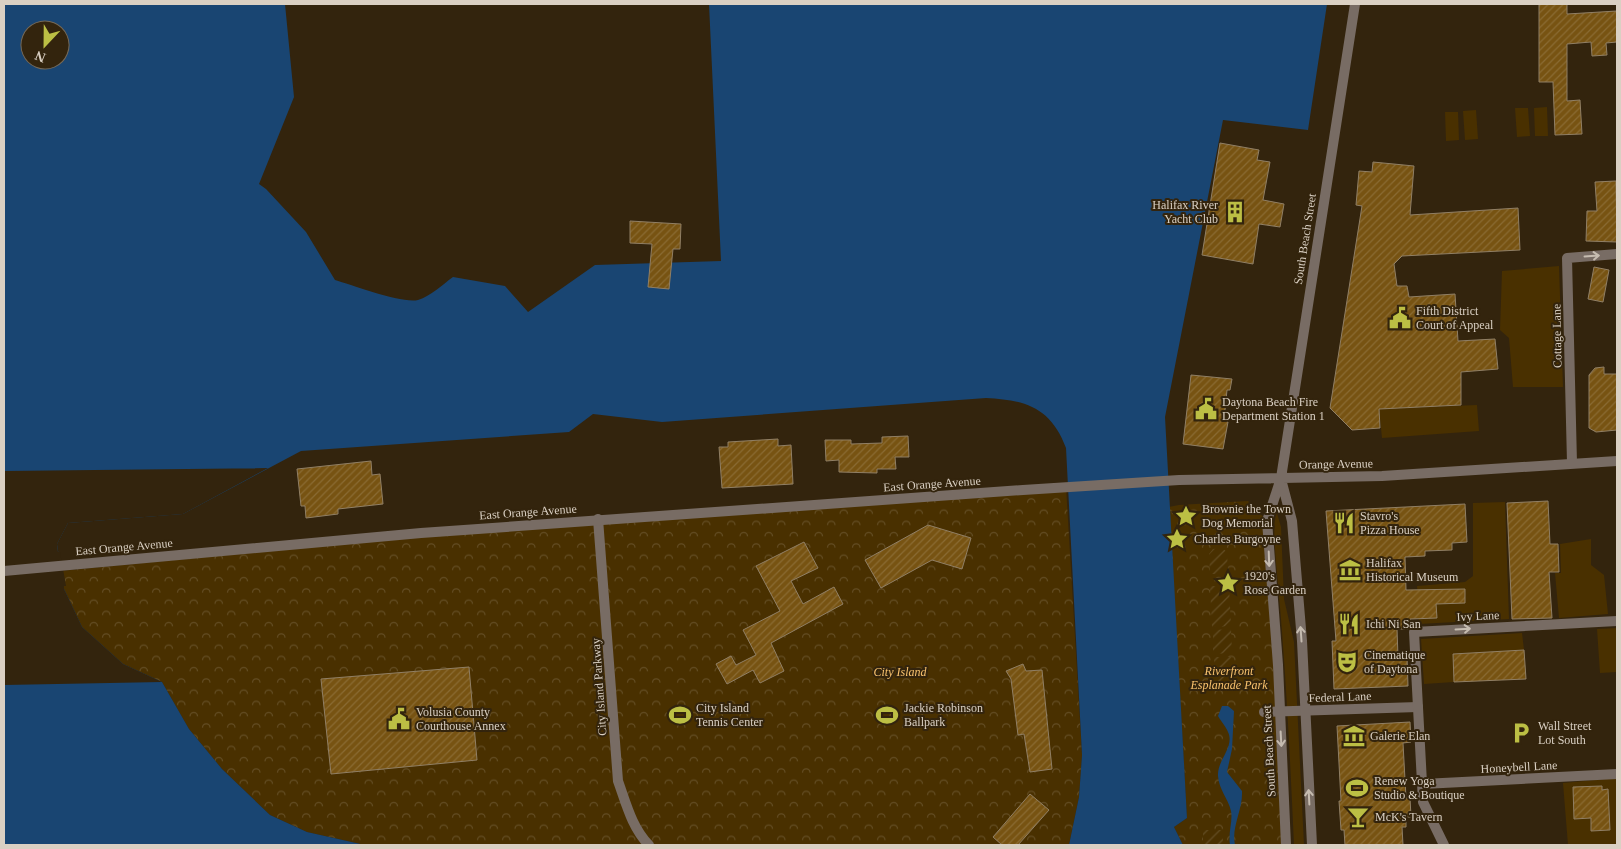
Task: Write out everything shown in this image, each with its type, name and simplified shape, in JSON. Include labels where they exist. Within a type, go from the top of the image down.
[{"type":"street","name":"South Beach Street","points":[[1286,845],[1280,712],[1267,521],[1281,478],[1355,4]]},
{"type":"street","name":"Cottage Lane","points":[[1572,464],[1567,258],[1617,254]]},
{"type":"street","name":"Orange Avenue","points":[[1055,488],[1179,480],[1382,476],[1617,461]]},
{"type":"street","name":"South Beach Street","points":[[1281,478],[1292,521],[1312,845]]},
{"type":"street","name":"East Orange Avenue","points":[[4,571],[421,533],[1055,488]]},
{"type":"street","name":"City Island Parkway","points":[[598,520],[618,781],[632,820],[640,836],[649,845]]},
{"type":"street","name":"Ivy Lane","points":[[1444,845],[1426,810],[1414,632],[1617,621]]},
{"type":"street","name":"Federal Lane","points":[[1264,712],[1418,707]]},
{"type":"street","name":"Honeybell Lane","points":[[1423,784],[1617,774]]},
{"type":"green space","points":[[1547,107],[1548,136],[1535,136],[1534,108]]},
{"type":"green space","points":[[1515,108],[1528,108],[1530,136],[1517,137]]},
{"type":"green space","points":[[1476,110],[1478,139],[1465,140],[1463,111]]},
{"type":"green space","points":[[1445,112],[1458,112],[1459,140],[1446,141]]},
{"type":"green space","points":[[1559,266],[1563,387],[1513,387],[1509,338],[1500,330],[1502,271]]},
{"type":"green space","points":[[1477,405],[1479,431],[1382,438],[1379,409]]},
{"type":"green space","name":"City Island","points":[[1066,487],[1082,755],[1079,797],[1069,845],[365,845],[307,832],[270,815],[222,769],[189,729],[162,682],[123,664],[82,627],[64,589],[61,571],[572,521]]},
{"type":"green space","name":"Riverfront Esplanade Park","points":[[1248,501],[1267,521],[1286,845],[1183,845],[1174,827],[1187,818],[1169,507]]},
{"type":"green space","points":[[1505,502],[1509,619],[1419,624],[1417,586],[1465,582],[1473,576],[1473,503]]},
{"type":"green space","points":[[1277,513],[1281,527],[1284,599],[1294,642],[1304,845],[1294,845],[1286,682],[1275,547],[1274,526]]},
{"type":"green space","points":[[1591,539],[1591,565],[1604,575],[1608,614],[1559,618],[1555,573],[1561,573],[1560,544]]},
{"type":"green space","points":[[1222,548],[1227,552],[1228,574],[1210,574],[1209,554],[1213,549]]},
{"type":"green space","points":[[1210,586],[1229,586],[1231,626],[1212,627]]},
{"type":"green space","points":[[1617,628],[1617,672],[1600,673],[1597,629]]},
{"type":"green space","points":[[1231,629],[1232,653],[1213,654],[1213,630]]},
{"type":"green space","points":[[1522,633],[1524,650],[1453,654],[1454,682],[1424,684],[1421,639]]},
{"type":"green space","points":[[1214,657],[1232,657],[1233,690],[1215,690]]},
{"type":"green space","points":[[1617,778],[1617,845],[1568,845],[1563,783]]},
{"type":"green space","points":[[1203,830],[1223,830],[1223,845],[1203,845]]},
{"type":"water","points":[[4,4],[285,4],[294,97],[259,184],[266,189],[306,232],[335,280],[390,297],[418,300],[427,296],[453,277],[505,286],[528,312],[595,265],[721,261],[709,4],[1327,4],[1308,130],[1223,120],[1165,417],[1187,818],[1174,827],[1183,845],[1069,845],[1079,797],[1082,755],[1066,448],[1060,434],[1045,415],[1025,404],[986,398],[662,422],[593,414],[569,432],[301,451],[183,514],[68,523],[57,544],[64,589],[82,627],[123,664],[162,682],[189,729],[222,769],[270,815],[307,832],[365,845],[4,845]]},
{"type":"water","points":[[1222,706],[1228,706],[1234,711],[1232,749],[1227,772],[1242,791],[1234,838],[1235,845],[1230,845],[1231,811],[1220,786],[1218,776],[1218,770],[1228,748],[1230,738],[1218,716]]},
{"type":"pier","points":[[268,468],[183,514],[68,523],[57,544],[66,586],[64,586],[64,589],[82,627],[123,664],[162,682],[4,685],[4,471]]},
{"type":"building","points":[[1539,4],[1567,4],[1567,14],[1617,11],[1617,42],[1606,43],[1607,55],[1592,56],[1591,42],[1567,44],[1567,101],[1580,100],[1582,134],[1555,135],[1553,82],[1539,82]]},
{"type":"building","name":"Halifax River Yacht Club","points":[[1220,143],[1259,150],[1257,160],[1270,162],[1263,200],[1284,204],[1280,227],[1259,224],[1253,264],[1202,255]]},
{"type":"building","name":"Fifth District Court of Appeal","points":[[1373,162],[1414,166],[1410,215],[1518,208],[1520,250],[1402,256],[1394,264],[1397,286],[1407,286],[1409,297],[1455,294],[1458,341],[1495,339],[1498,369],[1461,372],[1461,405],[1379,409],[1380,428],[1352,430],[1330,408],[1362,206],[1356,205],[1359,171],[1372,172]]},
{"type":"building","points":[[1616,181],[1617,242],[1586,241],[1587,211],[1597,211],[1595,182]]},
{"type":"building","points":[[630,221],[681,224],[680,249],[673,249],[669,289],[648,287],[652,244],[630,243]]},
{"type":"building","points":[[1594,267],[1609,270],[1603,302],[1588,299]]},
{"type":"building","points":[[1604,367],[1604,374],[1617,374],[1617,430],[1596,432],[1589,428],[1589,375],[1595,368]]},
{"type":"building","name":"Daytona Beach Fire Department Station 1","points":[[1191,375],[1232,379],[1230,390],[1227,390],[1224,420],[1228,422],[1223,449],[1183,444]]},
{"type":"building","points":[[908,436],[909,457],[895,457],[896,469],[877,469],[877,473],[839,472],[839,460],[826,461],[825,440],[851,440],[851,444],[882,443],[882,437]]},
{"type":"building","points":[[778,439],[778,446],[791,445],[793,484],[722,488],[719,447],[728,447],[728,442]]},
{"type":"building","points":[[371,461],[372,475],[380,474],[383,504],[338,509],[338,514],[306,518],[305,506],[301,506],[297,469]]},
{"type":"building","points":[[1548,501],[1550,544],[1558,544],[1559,572],[1549,572],[1552,618],[1512,619],[1507,503]]},
{"type":"building","points":[[1465,504],[1467,542],[1452,543],[1452,550],[1425,551],[1425,556],[1405,557],[1406,590],[1465,589],[1465,603],[1436,604],[1437,618],[1410,619],[1408,629],[1397,629],[1398,657],[1407,657],[1408,686],[1334,689],[1332,641],[1336,641],[1326,511]]},
{"type":"building","points":[[928,525],[971,538],[962,569],[932,560],[881,588],[865,560]]},
{"type":"building","points":[[804,542],[818,568],[791,581],[803,604],[834,587],[843,604],[771,643],[784,671],[760,683],[753,670],[727,684],[716,664],[731,656],[736,665],[756,655],[743,630],[780,611],[756,566]]},
{"type":"building","points":[[1524,650],[1526,679],[1454,682],[1453,654]]},
{"type":"building","points":[[1023,664],[1026,671],[1042,670],[1052,769],[1030,772],[1024,734],[1018,735],[1011,679],[1006,671]]},
{"type":"building","name":"Volusia County Courthouse Annex","points":[[469,667],[477,760],[331,774],[321,679]]},
{"type":"building","points":[[1410,722],[1411,742],[1403,743],[1406,798],[1410,798],[1411,817],[1406,817],[1406,827],[1402,827],[1403,845],[1345,845],[1344,830],[1341,830],[1339,801],[1341,801],[1337,726]]},
{"type":"building","points":[[1602,786],[1602,790],[1608,789],[1610,830],[1591,831],[1591,818],[1574,819],[1573,787]]},
{"type":"building","points":[[1030,794],[1049,810],[1018,845],[1002,845],[993,837]]},
{"type":"place","name":"Halifax River Yacht Club","points":[[1235,212]]},
{"type":"place","name":"Fifth District Court of Appeal","points":[[1400,318]]},
{"type":"place","name":"Daytona Beach Fire Department Station 1","points":[[1206,409]]},
{"type":"place","name":"Brownie the Town Dog Memorial","points":[[1186,516]]},
{"type":"place","name":"Stavro's Pizza House","points":[[1344,523]]},
{"type":"place","name":"Charles Burgoyne","points":[[1177,539]]},
{"type":"place","name":"Halifax Historical Museum","points":[[1350,570]]},
{"type":"place","name":"1920's Rose Garden","points":[[1228,583]]},
{"type":"place","name":"Ichi Ni San","points":[[1349,624]]},
{"type":"place","name":"Cinematique of Daytona","points":[[1347,662]]},
{"type":"place","name":"City Island Tennis Center","points":[[680,715]]},
{"type":"place","name":"Jackie Robinson Ballpark","points":[[887,715]]},
{"type":"place","name":"Volusia County Courthouse Annex","points":[[399,719]]},
{"type":"place","name":"Wall Street Lot South","points":[[1521,733]]},
{"type":"place","name":"Galerie Elan","points":[[1354,736]]},
{"type":"place","name":"Renew Yoga Studio & Boutique","points":[[1357,788]]},
{"type":"place","name":"McK's Tavern","points":[[1358,817]]}]
